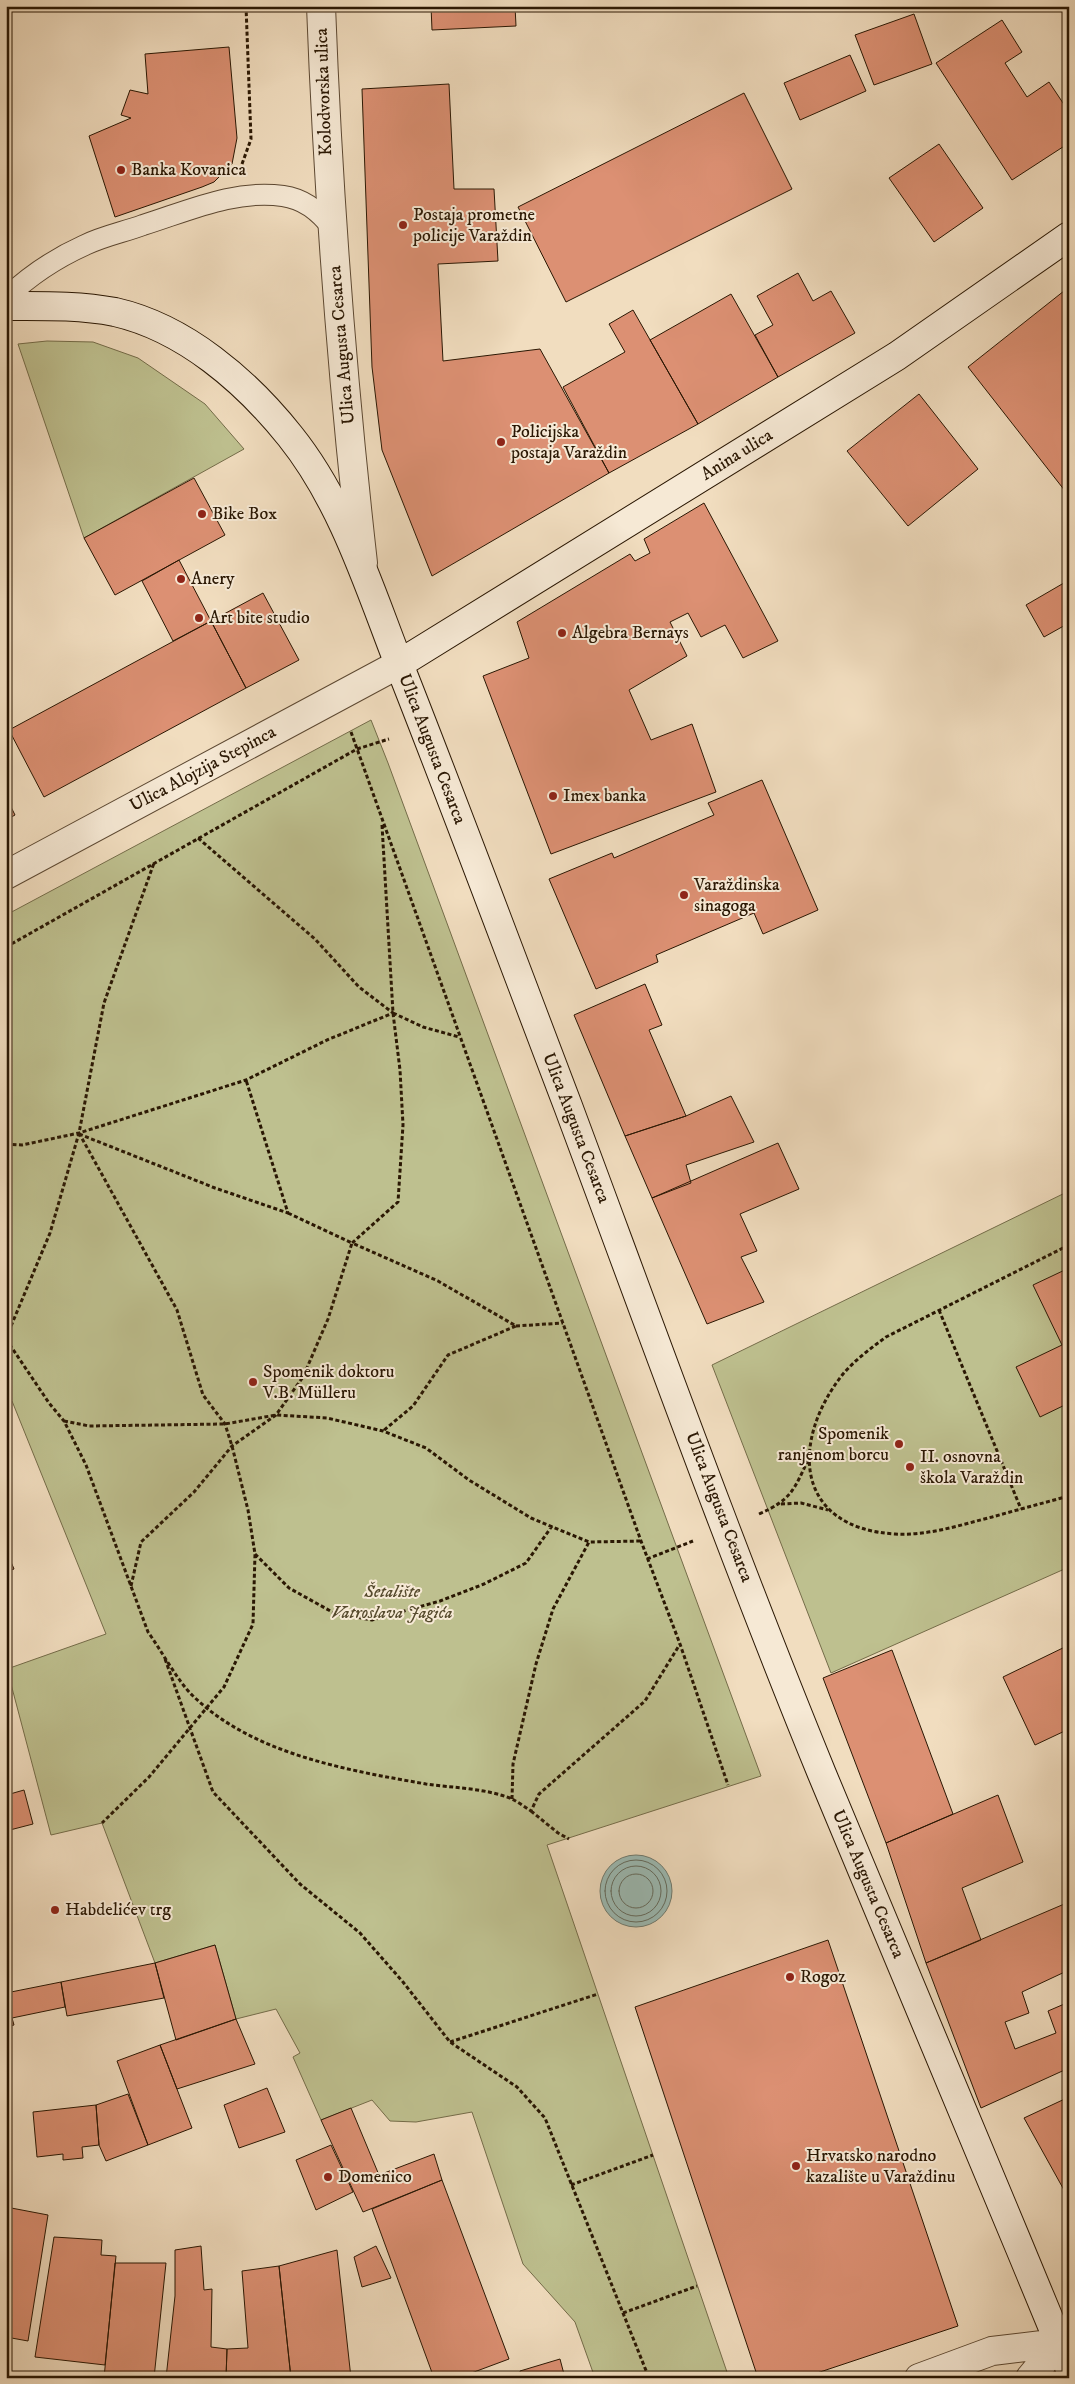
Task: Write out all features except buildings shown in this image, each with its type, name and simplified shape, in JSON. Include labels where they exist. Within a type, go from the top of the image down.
[{"type":"main road","name":"Kolodvorska ulica","points":[[321,6],[328,177]]},
{"type":"main road","name":"Ulica Augusta Cesarca","points":[[328,177],[346,396],[364,573],[820,1771],[1069,2367]]},
{"type":"main road","name":"Anina ulica","points":[[399,664],[897,356],[1069,236]]},
{"type":"main road","points":[[6,306],[57,306],[118,313],[173,334],[219,365],[262,403],[293,440],[321,480],[364,573]]},
{"type":"main road","name":"Ulica Alojzija Stepinca","points":[[6,875],[399,664]]},
{"type":"main road","points":[[919,2378],[992,2351],[1059,2342]]},
{"type":"main road","points":[[1030,2378],[1059,2342]]},
{"type":"lane","points":[[6,298],[47,266],[86,244],[228,198],[262,194],[285,196],[307,204],[320,212],[332,228]]},
{"type":"path","points":[[246,6],[251,104]]},
{"type":"path","points":[[338,698],[641,1541],[680,1644],[728,1785]]},
{"type":"path","points":[[6,947],[357,749],[424,727]]},
{"type":"path","points":[[131,1586],[141,1542],[194,1492],[232,1446],[276,1415],[303,1377],[328,1319],[352,1243],[398,1202],[403,1126],[400,1070],[393,1013],[382,819]]},
{"type":"path","points":[[198,838],[315,939],[359,987],[393,1013],[423,1026],[459,1037]]},
{"type":"path","points":[[154,863],[104,1003],[79,1133],[50,1233],[6,1338],[48,1403],[64,1422],[86,1465],[148,1632],[191,1694],[232,1726],[294,1754],[356,1770],[512,1799],[569,1839]]},
{"type":"path","points":[[6,1144],[22,1145],[79,1133],[246,1080],[327,1040],[393,1013]]},
{"type":"path","points":[[246,1080],[288,1213]]},
{"type":"path","points":[[79,1133],[215,1188],[288,1213],[438,1282],[516,1326]]},
{"type":"path","points":[[79,1133],[177,1310],[204,1395],[225,1424],[248,1510],[255,1554],[253,1624],[224,1687],[149,1778],[102,1823]]},
{"type":"path","points":[[828,1510],[814,1490],[808,1459],[814,1432],[830,1394],[843,1374],[886,1336],[1069,1245]]},
{"type":"path","points":[[939,1310],[1021,1509]]},
{"type":"path","points":[[383,1432],[413,1406],[448,1355],[516,1326],[563,1323]]},
{"type":"path","points":[[64,1422],[89,1426],[225,1424],[276,1415],[327,1418],[383,1432],[426,1448],[477,1485],[531,1518],[589,1542],[641,1541]]},
{"type":"path","points":[[780,1504],[802,1503],[828,1510],[853,1524],[876,1531],[913,1534],[948,1528],[1069,1496]]},
{"type":"path","points":[[255,1554],[289,1588],[334,1613],[372,1620],[404,1613],[440,1601],[484,1584],[526,1563],[552,1526]]},
{"type":"path","points":[[512,1799],[513,1764],[536,1664],[553,1609],[589,1542]]},
{"type":"path","points":[[531,1811],[539,1794],[645,1701],[680,1644]]},
{"type":"path","points":[[162,1653],[213,1792],[300,1884],[360,1933],[404,1982],[450,2042],[517,2087],[545,2118],[649,2378]]},
{"type":"path","points":[[450,2042],[598,1994]]},
{"type":"path","points":[[572,2185],[653,2155]]},
{"type":"path","points":[[623,2313],[697,2286]]},
{"type":"green space","points":[[47,341],[93,342],[138,358],[205,404],[244,449],[84,538],[18,344]]},
{"type":"green space","name":"Šetalište Vatroslava Jagića","points":[[371,720],[761,1776],[547,1845],[729,2378],[595,2378],[575,2322],[523,2264],[472,2112],[416,2122],[390,2121],[372,2100],[321,2120],[293,2057],[300,2053],[276,2009],[236,2019],[215,1945],[155,1963],[102,1823],[51,1835],[7,1669],[106,1634],[12,1401],[6,1403],[6,915]]},
{"type":"green space","name":"II. osnovna škola Varaždin","points":[[1069,1191],[1069,1567],[831,1673],[712,1365]]},
{"type":"water","points":[[636,1855],[656,1861],[666,1871],[672,1891],[666,1911],[656,1921],[636,1927],[616,1921],[606,1911],[600,1891],[606,1871],[616,1861]]},
{"type":"place","name":"Banka Kovanica","points":[[121,170]]},
{"type":"place","name":"Postaja prometne policije Varaždin","points":[[403,225]]},
{"type":"place","name":"Policijska postaja Varaždin","points":[[501,442]]},
{"type":"place","name":"Bike Box","points":[[202,514]]},
{"type":"place","name":"Anery","points":[[181,579]]},
{"type":"place","name":"Art bite studio","points":[[199,618]]},
{"type":"place","name":"Algebra Bernays","points":[[562,633]]},
{"type":"place","name":"Imex banka","points":[[553,796]]},
{"type":"place","name":"Varaždinska sinagoga","points":[[684,895]]},
{"type":"place","name":"Spomenik doktoru V.B. Mülleru","points":[[253,1382]]},
{"type":"place","name":"Spomenik ranjenom borcu","points":[[899,1444]]},
{"type":"place","name":"II. osnovna škola Varaždin","points":[[910,1467]]},
{"type":"place","name":"Habdelićev trg","points":[[55,1910]]},
{"type":"place","name":"Rogoz","points":[[790,1977]]},
{"type":"place","name":"Hrvatsko narodno kazalište u Varaždinu","points":[[796,2166]]},
{"type":"place","name":"Domenico","points":[[328,2177]]}]
